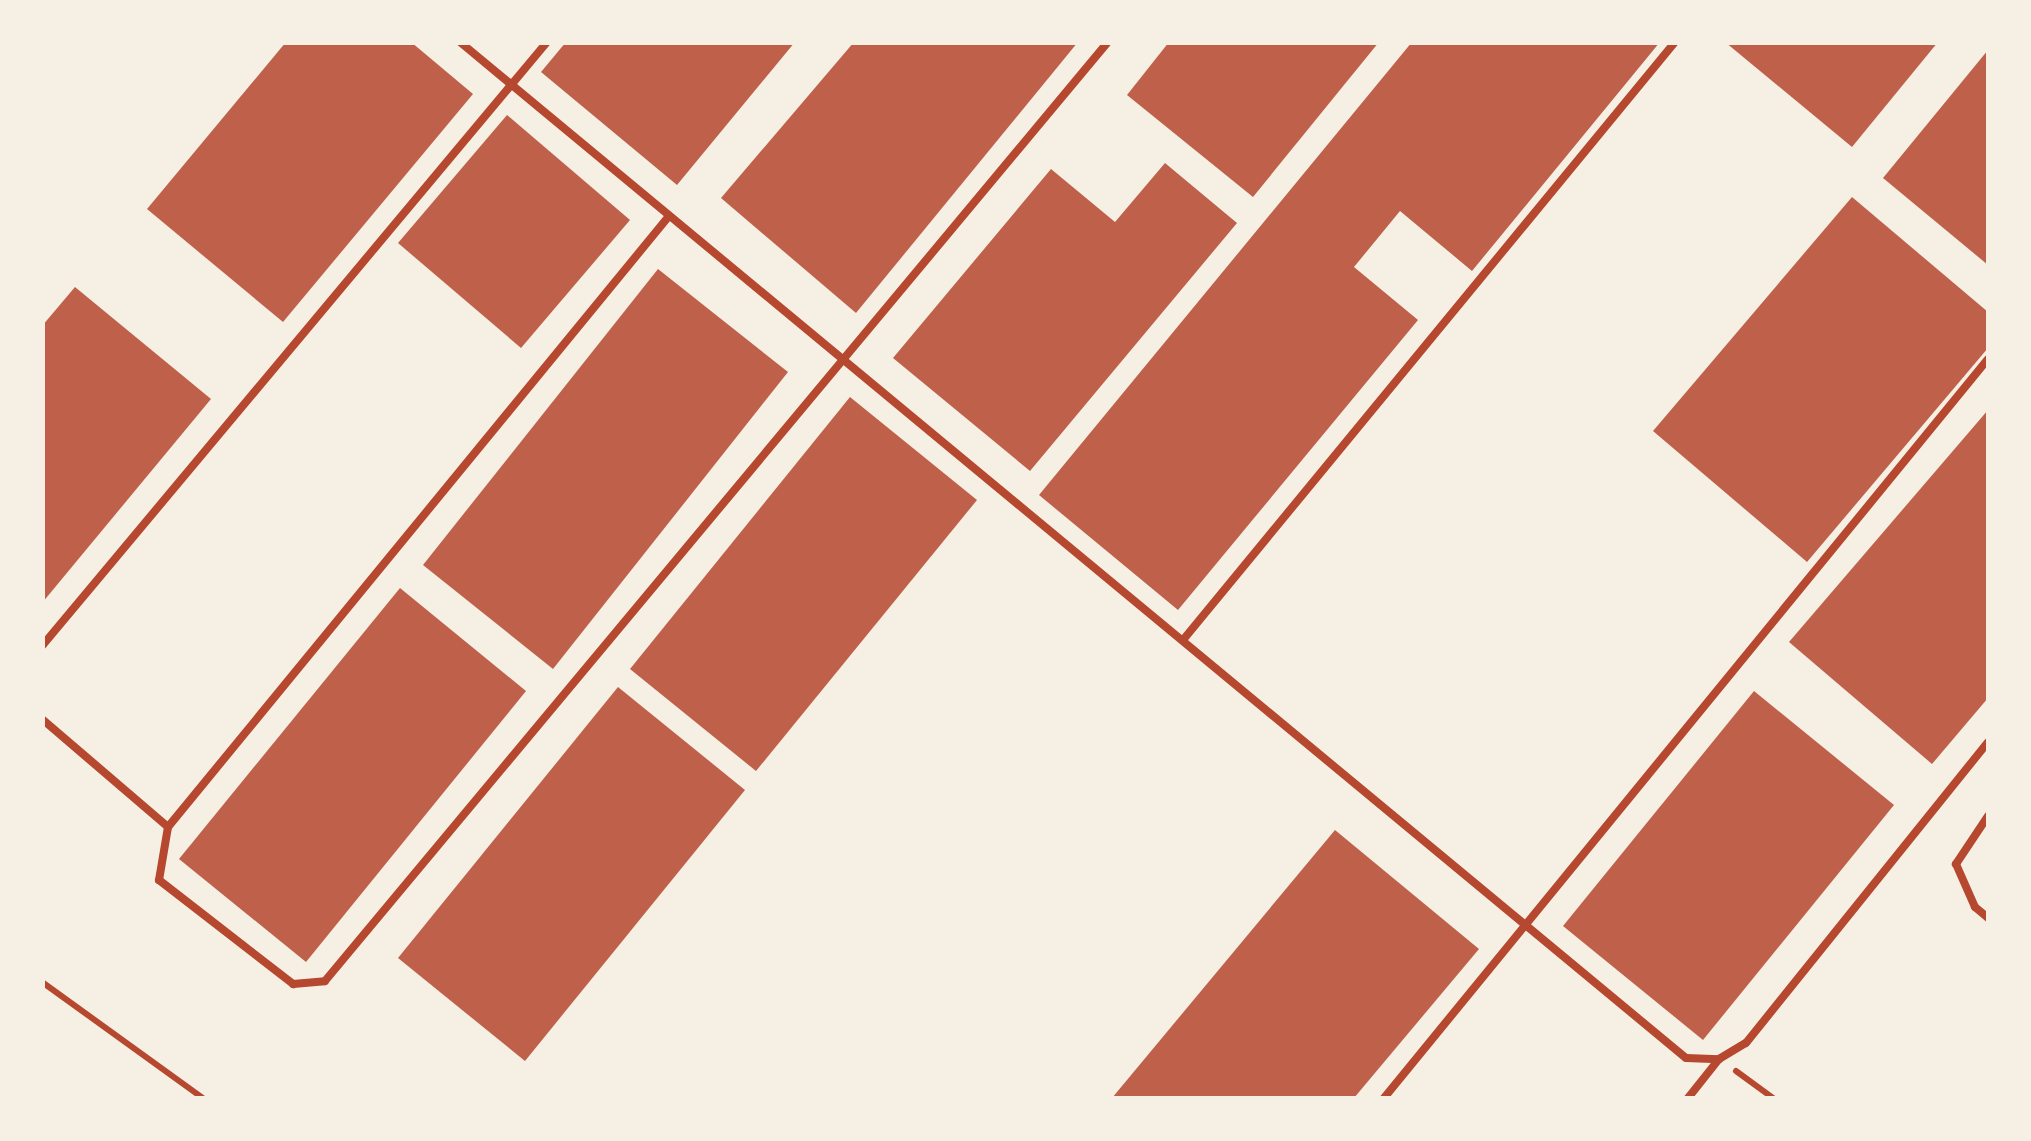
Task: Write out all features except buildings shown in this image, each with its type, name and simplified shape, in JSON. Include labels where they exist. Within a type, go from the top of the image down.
[{"type":"lane","points":[[460,42],[1686,1058],[1719,1059]]},
{"type":"lane","points":[[42,646],[548,42]]},
{"type":"lane","points":[[669,216],[168,827],[159,880],[292,984],[325,981],[1108,42]]},
{"type":"lane","points":[[1183,640],[1675,42]]},
{"type":"lane","points":[[1384,1098],[1988,359]]},
{"type":"lane","points":[[42,719],[168,827]]},
{"type":"lane","points":[[1688,1098],[1719,1059],[1746,1043],[1988,742]]},
{"type":"lane","points":[[1988,816],[1956,864],[1975,907],[1988,918]]},
{"type":"path","points":[[42,982],[203,1098]]},
{"type":"path","points":[[1719,1059],[1773,1098]]}]
